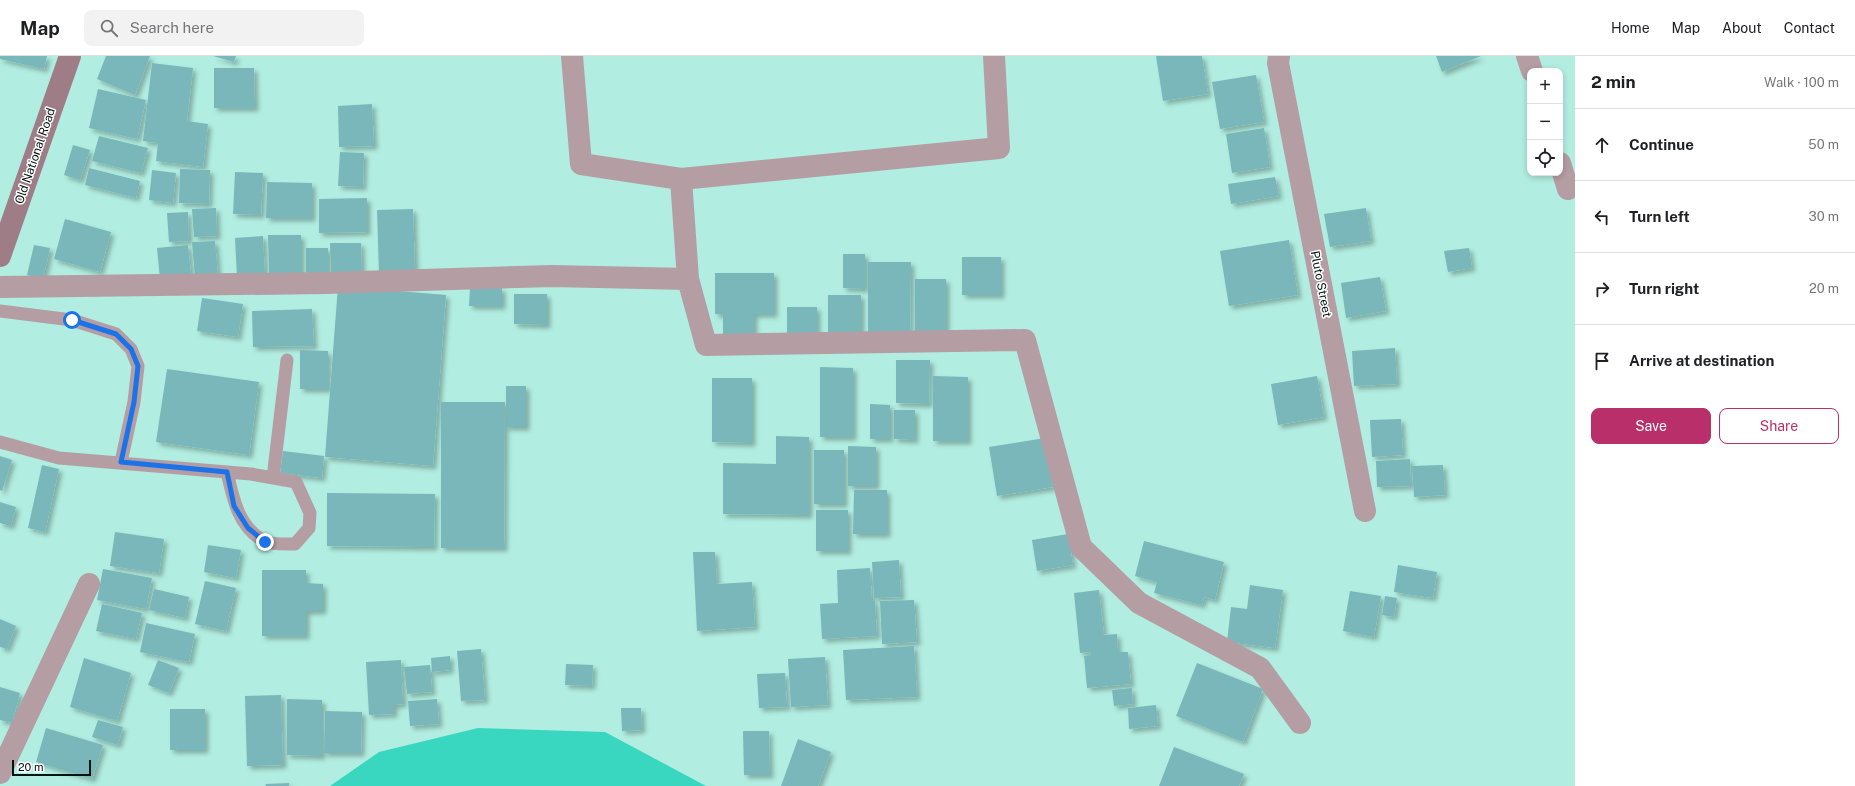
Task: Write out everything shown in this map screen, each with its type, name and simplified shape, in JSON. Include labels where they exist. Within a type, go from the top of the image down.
[{"type":"main road","name":"Old National Road","points":[[0,256],[70,56]]},
{"type":"street","points":[[572,56],[581,164],[681,179],[999,148],[994,56]]},
{"type":"street","name":"Pluto Street","points":[[1279,56],[1278,63],[1365,511]]},
{"type":"street","points":[[1527,56],[1531,68]]},
{"type":"street","points":[[1563,173],[1568,189]]},
{"type":"street","points":[[681,179],[688,279],[706,345],[1025,340],[1081,547],[1139,603],[1260,668],[1300,723]]},
{"type":"street","points":[[0,287],[326,283],[552,276],[688,279]]},
{"type":"street","points":[[0,773],[89,584]]},
{"type":"lane","points":[[0,311],[72,320],[116,334],[131,349],[138,366],[134,402],[121,462]]},
{"type":"lane","points":[[273,478],[287,360]]},
{"type":"lane","points":[[0,442],[59,458],[227,472],[296,482],[310,513],[309,528],[295,544],[265,542],[248,528],[234,506],[227,472]]},
{"type":"shaded area","points":[[478,728],[605,732],[706,786],[330,786],[379,752]]},
{"type":"building","points":[[0,56],[47,56],[44,69],[0,59]]},
{"type":"building","points":[[106,56],[150,56],[135,95],[97,79]]},
{"type":"building","points":[[213,56],[236,56],[234,62]]},
{"type":"building","points":[[1156,56],[1202,56],[1208,94],[1163,101]]},
{"type":"building","points":[[1436,56],[1481,56],[1442,72]]},
{"type":"building","points":[[152,63],[193,68],[187,121],[208,124],[203,167],[156,161],[158,143],[143,141]]},
{"type":"building","points":[[214,68],[254,68],[255,108],[214,108]]},
{"type":"building","points":[[1256,75],[1264,122],[1220,129],[1212,82]]},
{"type":"building","points":[[98,89],[146,100],[137,139],[89,128]]},
{"type":"building","points":[[372,104],[374,146],[339,147],[338,106]]},
{"type":"building","points":[[1264,128],[1270,167],[1232,173],[1226,134]]},
{"type":"building","points":[[99,136],[148,148],[141,173],[92,161]]},
{"type":"building","points":[[73,145],[90,150],[80,180],[64,175]]},
{"type":"building","points":[[340,152],[364,153],[363,187],[338,186]]},
{"type":"building","points":[[89,168],[140,181],[136,198],[85,185]]},
{"type":"building","points":[[180,169],[210,170],[209,204],[179,203]]},
{"type":"building","points":[[152,170],[176,173],[173,203],[149,200]]},
{"type":"building","points":[[235,172],[263,173],[261,215],[233,214]]},
{"type":"building","points":[[1275,177],[1279,196],[1231,204],[1228,184]]},
{"type":"building","points":[[267,182],[312,183],[312,218],[266,218]]},
{"type":"building","points":[[367,198],[367,232],[319,233],[319,199]]},
{"type":"building","points":[[216,208],[217,236],[194,237],[192,209]]},
{"type":"building","points":[[1366,208],[1371,241],[1330,247],[1324,214]]},
{"type":"building","points":[[413,209],[415,272],[379,274],[377,210]]},
{"type":"building","points":[[188,212],[189,241],[169,242],[167,213]]},
{"type":"building","points":[[65,219],[111,232],[100,272],[54,259]]},
{"type":"building","points":[[268,235],[301,235],[301,275],[269,275]]},
{"type":"building","points":[[263,236],[265,276],[237,277],[235,238]]},
{"type":"building","points":[[1289,240],[1298,295],[1229,306],[1220,251]]},
{"type":"building","points":[[215,241],[218,276],[195,278],[192,242]]},
{"type":"building","points":[[330,243],[361,243],[362,275],[331,276]]},
{"type":"building","points":[[34,245],[50,248],[43,279],[27,275]]},
{"type":"building","points":[[188,245],[191,275],[160,279],[157,248]]},
{"type":"building","points":[[306,248],[328,248],[328,276],[306,276]]},
{"type":"building","points":[[1469,248],[1472,268],[1448,272],[1444,251]]},
{"type":"building","points":[[843,254],[865,254],[865,289],[843,288]]},
{"type":"building","points":[[962,257],[1001,257],[1001,295],[962,295]]},
{"type":"building","points":[[868,262],[911,262],[910,337],[868,337]]},
{"type":"building","points":[[715,273],[774,273],[774,314],[754,314],[754,337],[723,336],[723,314],[715,314]]},
{"type":"building","points":[[1380,277],[1386,311],[1346,318],[1341,283]]},
{"type":"building","points":[[915,279],[946,279],[946,333],[915,333]]},
{"type":"building","points":[[338,286],[446,295],[433,466],[325,457]]},
{"type":"building","points":[[470,288],[502,288],[502,306],[469,306]]},
{"type":"building","points":[[514,294],[547,294],[547,325],[514,324]]},
{"type":"building","points":[[828,295],[861,295],[861,342],[828,342]]},
{"type":"building","points":[[202,298],[243,304],[238,337],[197,331]]},
{"type":"building","points":[[787,307],[817,307],[817,336],[787,335]]},
{"type":"building","points":[[312,309],[314,346],[253,347],[252,311]]},
{"type":"building","points":[[1395,348],[1397,384],[1354,386],[1352,351]]},
{"type":"building","points":[[300,350],[328,351],[328,389],[300,389]]},
{"type":"building","points":[[896,360],[930,360],[929,404],[896,403]]},
{"type":"building","points":[[820,367],[853,368],[853,437],[820,437]]},
{"type":"building","points":[[167,369],[259,382],[249,455],[156,442]]},
{"type":"building","points":[[933,376],[968,377],[968,441],[933,441]]},
{"type":"building","points":[[1317,376],[1324,417],[1278,425],[1271,384]]},
{"type":"building","points":[[712,378],[752,378],[752,443],[712,442]]},
{"type":"building","points":[[506,386],[526,386],[526,427],[506,427]]},
{"type":"building","points":[[441,402],[505,402],[504,548],[441,548]]},
{"type":"building","points":[[870,404],[890,405],[890,439],[870,439]]},
{"type":"building","points":[[894,410],[915,410],[915,440],[894,439]]},
{"type":"building","points":[[1401,419],[1403,455],[1372,457],[1370,420]]},
{"type":"building","points":[[776,436],[809,437],[809,515],[723,514],[723,463],[776,464]]},
{"type":"building","points":[[1045,438],[1053,487],[997,496],[989,447]]},
{"type":"building","points":[[848,446],[876,447],[876,486],[848,486]]},
{"type":"building","points":[[814,450],[844,450],[844,504],[814,504]]},
{"type":"building","points":[[283,451],[324,456],[322,478],[280,473]]},
{"type":"building","points":[[0,456],[12,460],[2,491],[0,490]]},
{"type":"building","points":[[1410,459],[1411,486],[1377,487],[1376,461]]},
{"type":"building","points":[[42,465],[59,469],[45,532],[28,528]]},
{"type":"building","points":[[1443,465],[1445,495],[1414,497],[1412,466]]},
{"type":"building","points":[[854,490],[887,490],[887,534],[853,534]]},
{"type":"building","points":[[327,493],[435,494],[434,547],[327,546]]},
{"type":"building","points":[[0,502],[16,507],[11,526],[0,523]]},
{"type":"building","points":[[816,510],[848,510],[848,551],[816,551]]},
{"type":"building","points":[[115,532],[164,539],[159,573],[110,566]]},
{"type":"building","points":[[1068,534],[1073,565],[1037,571],[1032,540]]},
{"type":"building","points":[[1144,541],[1224,562],[1215,600],[1204,597],[1202,605],[1154,593],[1157,582],[1135,576]]},
{"type":"building","points":[[208,545],[241,550],[236,578],[204,572]]},
{"type":"building","points":[[693,552],[715,552],[717,584],[752,582],[755,627],[697,631]]},
{"type":"building","points":[[899,560],[901,597],[874,598],[872,562]]},
{"type":"building","points":[[1398,565],[1437,572],[1433,598],[1394,592]]},
{"type":"building","points":[[870,568],[872,601],[875,601],[877,636],[822,639],[820,604],[838,603],[837,570]]},
{"type":"building","points":[[103,569],[152,578],[146,609],[97,600]]},
{"type":"building","points":[[262,570],[306,570],[306,583],[323,584],[323,611],[306,611],[306,636],[262,636]]},
{"type":"building","points":[[205,581],[236,588],[226,631],[195,624]]},
{"type":"building","points":[[1250,585],[1283,590],[1275,648],[1227,642],[1231,607],[1247,609]]},
{"type":"building","points":[[154,589],[189,597],[185,618],[149,610]]},
{"type":"building","points":[[1099,590],[1104,635],[1117,634],[1118,652],[1128,652],[1131,684],[1087,688],[1084,656],[1091,655],[1090,652],[1080,653],[1074,593]]},
{"type":"building","points":[[1350,591],[1381,596],[1374,637],[1343,631]]},
{"type":"building","points":[[1385,596],[1397,598],[1394,617],[1382,615]]},
{"type":"building","points":[[914,600],[917,642],[882,644],[880,601]]},
{"type":"building","points":[[102,604],[142,613],[136,639],[96,631]]},
{"type":"building","points":[[0,619],[16,626],[7,649],[0,647]]},
{"type":"building","points":[[146,623],[195,634],[189,662],[140,652]]},
{"type":"building","points":[[914,646],[917,697],[846,700],[843,650]]},
{"type":"building","points":[[481,649],[485,700],[461,701],[457,651]]},
{"type":"building","points":[[450,656],[450,670],[432,672],[431,658]]},
{"type":"building","points":[[825,657],[828,705],[791,707],[788,659]]},
{"type":"building","points":[[84,658],[131,673],[117,721],[70,707]]},
{"type":"building","points":[[158,660],[179,668],[169,693],[148,685]]},
{"type":"building","points":[[401,660],[403,704],[394,705],[394,714],[369,715],[366,662]]},
{"type":"building","points":[[1197,663],[1263,689],[1243,742],[1176,716]]},
{"type":"building","points":[[566,664],[593,665],[592,686],[565,685]]},
{"type":"building","points":[[430,665],[432,692],[407,694],[404,667]]},
{"type":"building","points":[[785,673],[787,707],[759,708],[757,674]]},
{"type":"building","points":[[0,687],[20,693],[12,723],[0,720]]},
{"type":"building","points":[[1132,688],[1133,704],[1114,706],[1112,690]]},
{"type":"building","points":[[281,695],[283,765],[247,766],[245,696]]},
{"type":"building","points":[[287,699],[322,700],[322,756],[287,755]]},
{"type":"building","points":[[437,699],[439,724],[410,726],[408,701]]},
{"type":"building","points":[[1156,705],[1158,726],[1129,729],[1128,708]]},
{"type":"building","points":[[621,708],[641,708],[642,730],[622,731]]},
{"type":"building","points":[[170,709],[205,709],[205,750],[170,750]]},
{"type":"building","points":[[325,711],[362,712],[361,753],[324,753]]},
{"type":"building","points":[[98,720],[123,727],[118,745],[92,737]]},
{"type":"building","points":[[46,728],[103,745],[92,779],[36,762]]},
{"type":"building","points":[[743,731],[769,731],[770,775],[744,775]]},
{"type":"building","points":[[798,739],[831,752],[818,786],[781,786]]},
{"type":"building","points":[[1174,747],[1244,774],[1239,786],[1159,786]]},
{"type":"building","points":[[289,783],[289,786],[266,786],[265,784]]},
{"type":"route","points":[[72,320],[116,334],[131,349],[138,366],[134,402],[121,462],[227,472],[234,506],[248,528],[265,542]]}]
